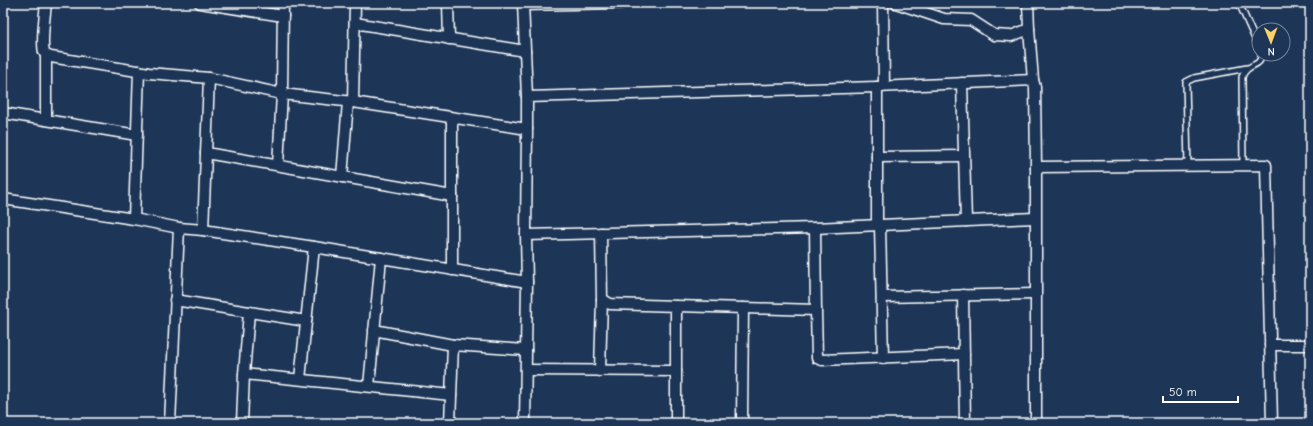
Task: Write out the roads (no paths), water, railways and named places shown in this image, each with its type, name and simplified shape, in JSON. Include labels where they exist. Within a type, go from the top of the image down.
[{"type":"street","points":[[46,3],[44,43],[44,52],[46,56],[46,120]]},
{"type":"street","points":[[200,3],[282,16]]},
{"type":"street","points":[[278,165],[282,94],[283,3]]},
{"type":"street","points":[[342,177],[350,102],[355,3]]},
{"type":"street","points":[[448,3],[449,38]]},
{"type":"street","points":[[525,423],[527,97],[524,4],[620,3]]},
{"type":"street","points":[[882,3],[877,157],[883,358]]},
{"type":"street","points":[[896,3],[944,19],[971,20],[994,35],[1011,36],[1029,29]]},
{"type":"street","points":[[1028,3],[1033,80],[1035,87],[1036,423]]},
{"type":"street","points":[[355,23],[525,51]]},
{"type":"street","points":[[46,56],[139,70],[149,73],[210,78],[282,94],[350,102],[527,129]]},
{"type":"street","points":[[134,219],[139,70]]},
{"type":"street","points":[[203,230],[210,78]]},
{"type":"street","points":[[527,97],[880,87],[1033,80]]},
{"type":"street","points":[[962,84],[966,220]]},
{"type":"street","points":[[3,113],[137,135]]},
{"type":"street","points":[[452,118],[452,270]]},
{"type":"street","points":[[206,153],[452,196]]},
{"type":"street","points":[[877,157],[964,156]]},
{"type":"street","points":[[1036,167],[1266,165],[1272,423]]},
{"type":"street","points":[[3,199],[134,219],[179,228],[203,230],[314,247],[527,282]]},
{"type":"street","points":[[526,235],[815,228],[1035,218]]},
{"type":"street","points":[[170,423],[179,228]]},
{"type":"street","points":[[815,228],[817,358],[822,360],[964,354]]},
{"type":"street","points":[[600,371],[602,300],[601,233]]},
{"type":"street","points":[[300,379],[314,247]]},
{"type":"street","points":[[369,386],[381,258]]},
{"type":"street","points":[[882,297],[1035,294]]},
{"type":"street","points":[[963,295],[965,423]]},
{"type":"street","points":[[175,300],[306,321]]},
{"type":"street","points":[[602,300],[610,304],[816,310]]},
{"type":"street","points":[[676,306],[676,423]]},
{"type":"street","points":[[742,423],[743,308]]},
{"type":"street","points":[[242,423],[248,312]]},
{"type":"street","points":[[374,330],[453,345],[526,350]]},
{"type":"street","points":[[450,423],[453,345]]},
{"type":"street","points":[[1270,345],[1310,345]]},
{"type":"street","points":[[526,370],[676,371]]},
{"type":"street","points":[[244,374],[451,395]]},
{"type":"lane","points":[[1239,3],[1251,30]]},
{"type":"lane","points":[[1188,166],[1186,82],[1194,78],[1247,68],[1258,62]]},
{"type":"lane","points":[[1242,165],[1242,77],[1247,68]]}]
